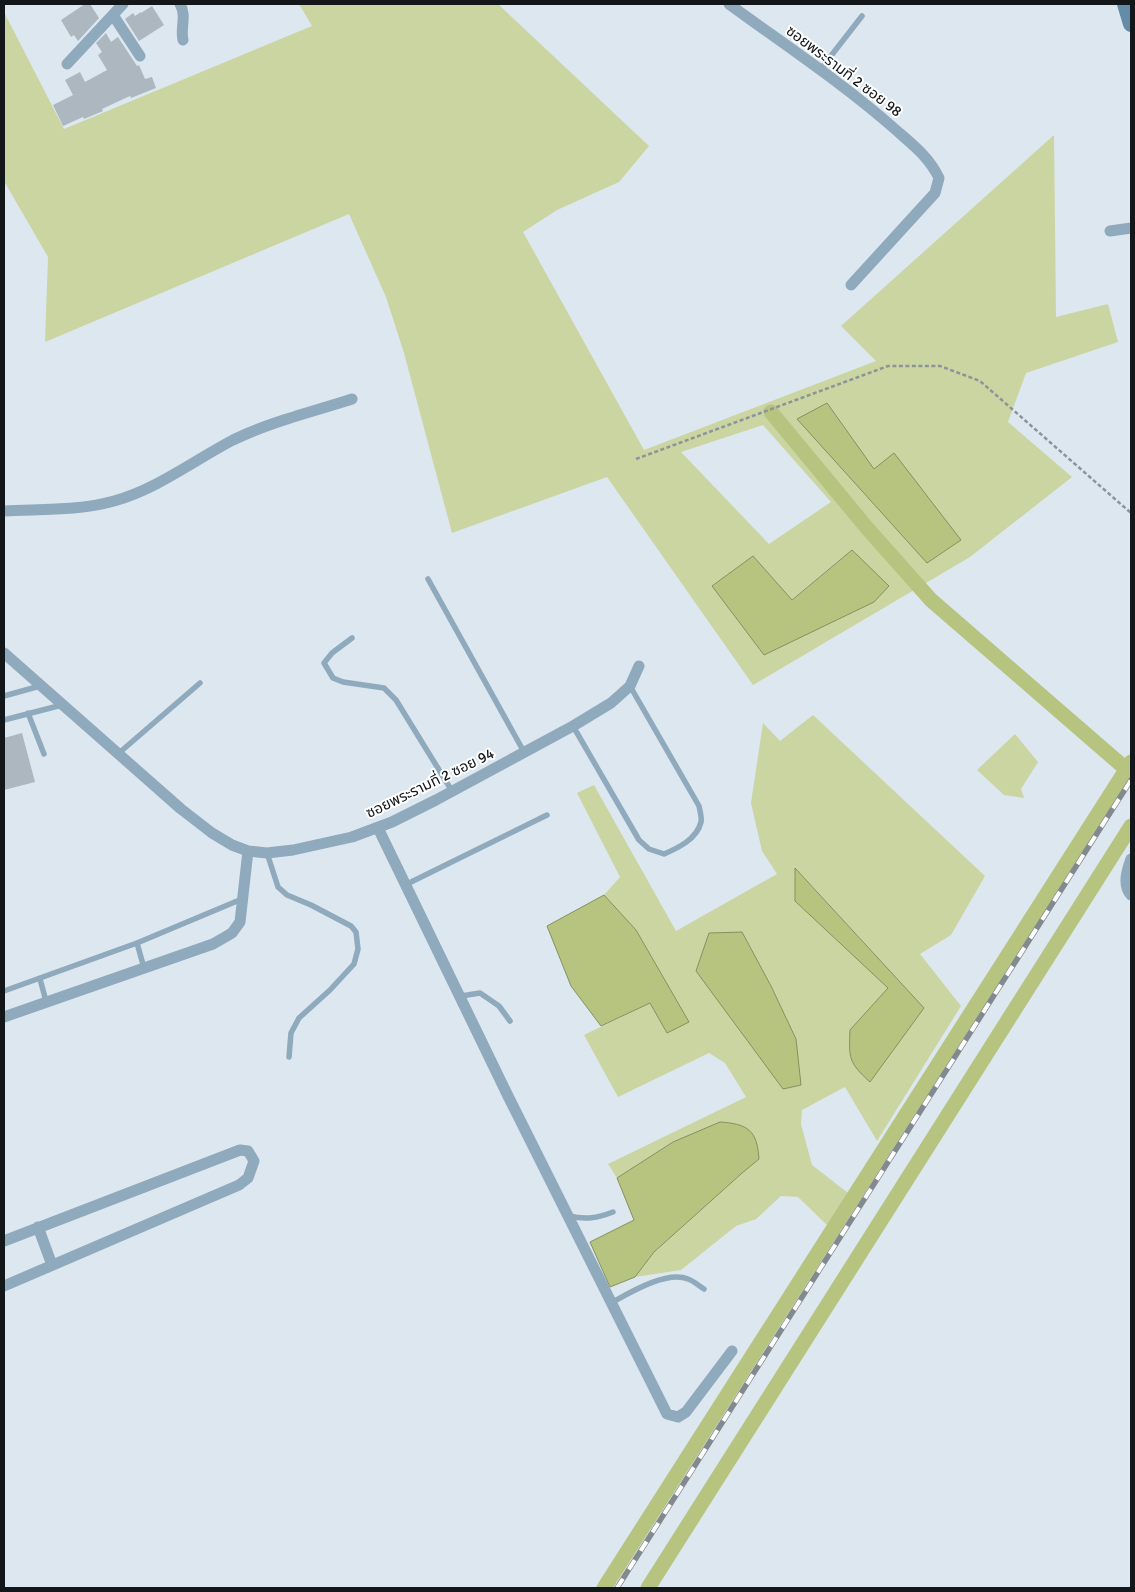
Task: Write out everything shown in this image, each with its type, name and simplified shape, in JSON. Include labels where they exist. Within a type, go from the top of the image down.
[{"type":"main road","points":[[1125,4],[1131,24]]},
{"type":"street","points":[[67,64],[123,4]]},
{"type":"street","points":[[180,4],[184,19],[181,31],[183,40]]},
{"type":"street","name":"ซอยพระรามที่ 2 ซอย 98","points":[[729,4],[870,106],[918,148],[930,161],[939,178],[935,194],[851,285]]},
{"type":"street","points":[[112,15],[140,56]]},
{"type":"street","points":[[1110,231],[1131,228]]},
{"type":"street","points":[[4,511],[87,508],[116,500],[149,488],[234,440],[270,425],[352,399]]},
{"type":"street","name":"ซอยพระรามที่ 2 ซอย 94","points":[[4,653],[212,833],[232,846],[248,851],[267,853],[292,850],[352,837],[378,828],[452,792],[573,726],[611,703],[630,686],[639,666]]},
{"type":"street","points":[[378,828],[611,1303],[668,1414],[678,1417],[686,1412],[732,1351]]},
{"type":"street","points":[[4,1017],[213,944],[232,933],[240,922],[248,851]]},
{"type":"street","points":[[1131,859],[1125,875],[1128,891],[1131,895]]},
{"type":"street","points":[[4,1241],[240,1150],[248,1151],[254,1161],[248,1178],[239,1185],[4,1286]]},
{"type":"street","points":[[38,1227],[52,1265]]},
{"type":"lane","points":[[820,70],[862,16]]},
{"type":"lane","points":[[428,579],[524,752]]},
{"type":"lane","points":[[352,638],[332,653],[324,663],[333,678],[343,682],[384,688],[396,700],[452,792]]},
{"type":"lane","points":[[119,753],[200,682]]},
{"type":"lane","points":[[4,696],[42,686]]},
{"type":"lane","points":[[573,726],[639,840],[649,849],[664,854],[678,848],[693,836],[701,822],[699,806],[630,686]]},
{"type":"lane","points":[[4,720],[64,704]]},
{"type":"lane","points":[[28,713],[44,754]]},
{"type":"lane","points":[[405,885],[547,815]]},
{"type":"lane","points":[[267,853],[278,887],[287,895],[351,926],[356,932],[358,949],[354,964],[330,990],[299,1018],[291,1034],[289,1057]]},
{"type":"lane","points":[[4,991],[137,943],[242,899]]},
{"type":"lane","points":[[137,943],[144,968]]},
{"type":"lane","points":[[40,979],[46,1001]]},
{"type":"lane","points":[[461,996],[480,993],[499,1006],[510,1022]]},
{"type":"lane","points":[[569,1216],[583,1219],[597,1218],[613,1212]]},
{"type":"lane","points":[[611,1303],[649,1283],[667,1278],[687,1278],[704,1289]]},
{"type":"path","points":[[636,459],[888,366],[940,366],[980,381],[1131,513]]},
{"type":"shaded area","points":[[299,4],[498,4],[649,146],[619,182],[557,210],[523,232],[644,450],[876,361],[841,326],[1054,135],[1056,317],[1108,304],[1118,342],[1026,373],[1008,422],[1072,477],[970,557],[753,685],[607,477],[452,533],[404,353],[386,297],[349,214],[45,342],[48,257],[4,181],[4,12],[64,129],[312,26]],"holes":[[[827,403],[874,470],[961,540],[927,563]],[[763,425],[831,502],[769,544],[681,452]],[[852,550],[764,655],[713,586],[753,557],[791,600]]]},
{"type":"shaded area","points":[[827,403],[874,469],[894,453],[961,540],[927,563],[797,419]]},
{"type":"shaded area","points":[[852,550],[889,586],[874,602],[764,655],[712,586],[753,556],[792,600]]},
{"type":"shaded area","points":[[813,715],[985,876],[951,935],[920,954],[961,1006],[877,1141],[845,1087],[802,1110],[801,1124],[812,1165],[848,1193],[827,1225],[798,1197],[781,1196],[756,1219],[736,1226],[681,1270],[635,1277],[654,1252],[759,1159],[673,1142],[617,1178],[608,1164],[746,1097],[725,1063],[709,1053],[618,1097],[584,1035],[650,1003],[688,1022],[636,930],[604,895],[620,877],[577,793],[594,785],[676,931],[777,874],[762,851],[751,803],[763,723],[780,741]],"holes":[[[795,868],[814,888],[924,1008],[850,1030],[889,988],[795,901]],[[709,933],[742,933],[771,986],[796,1039]]]},
{"type":"shaded area","points":[[1015,734],[1038,762],[1021,789],[1024,798],[1004,795],[977,770]]},
{"type":"shaded area","points":[[795,868],[924,1008],[870,1082],[857,1069],[851,1059],[850,1030],[888,988],[795,901]]},
{"type":"shaded area","points":[[604,895],[636,930],[689,1022],[667,1033],[650,1003],[601,1026],[571,986],[547,926]]},
{"type":"shaded area","points":[[742,932],[771,986],[796,1039],[801,1085],[783,1089],[696,971],[709,933]]},
{"type":"shaded area","points":[[720,1122],[738,1125],[749,1130],[756,1141],[759,1159],[654,1252],[635,1277],[610,1287],[590,1242],[634,1220],[617,1178],[673,1142]]},
{"type":"building","points":[[85,4],[90,4],[99,18],[78,41],[74,35],[71,37],[61,20]]},
{"type":"building","points":[[152,6],[164,25],[139,41],[125,19],[133,13],[135,16]]},
{"type":"building","points":[[106,33],[111,42],[118,37],[137,66],[139,65],[145,79],[152,77],[156,88],[131,98],[130,96],[102,109],[103,111],[63,126],[53,105],[73,95],[65,80],[80,72],[85,82],[107,70],[98,55],[102,52],[96,43]]},
{"type":"building","points":[[22,733],[35,782],[4,790],[4,738]]},
{"type":"waterway","points":[[771,412],[867,528],[931,600],[1126,769]]},
{"type":"waterway","points":[[604,1588],[1131,762]]},
{"type":"waterway","points":[[648,1588],[1131,826]]},
{"type":"railway","points":[[617,1588],[1131,780]]}]
